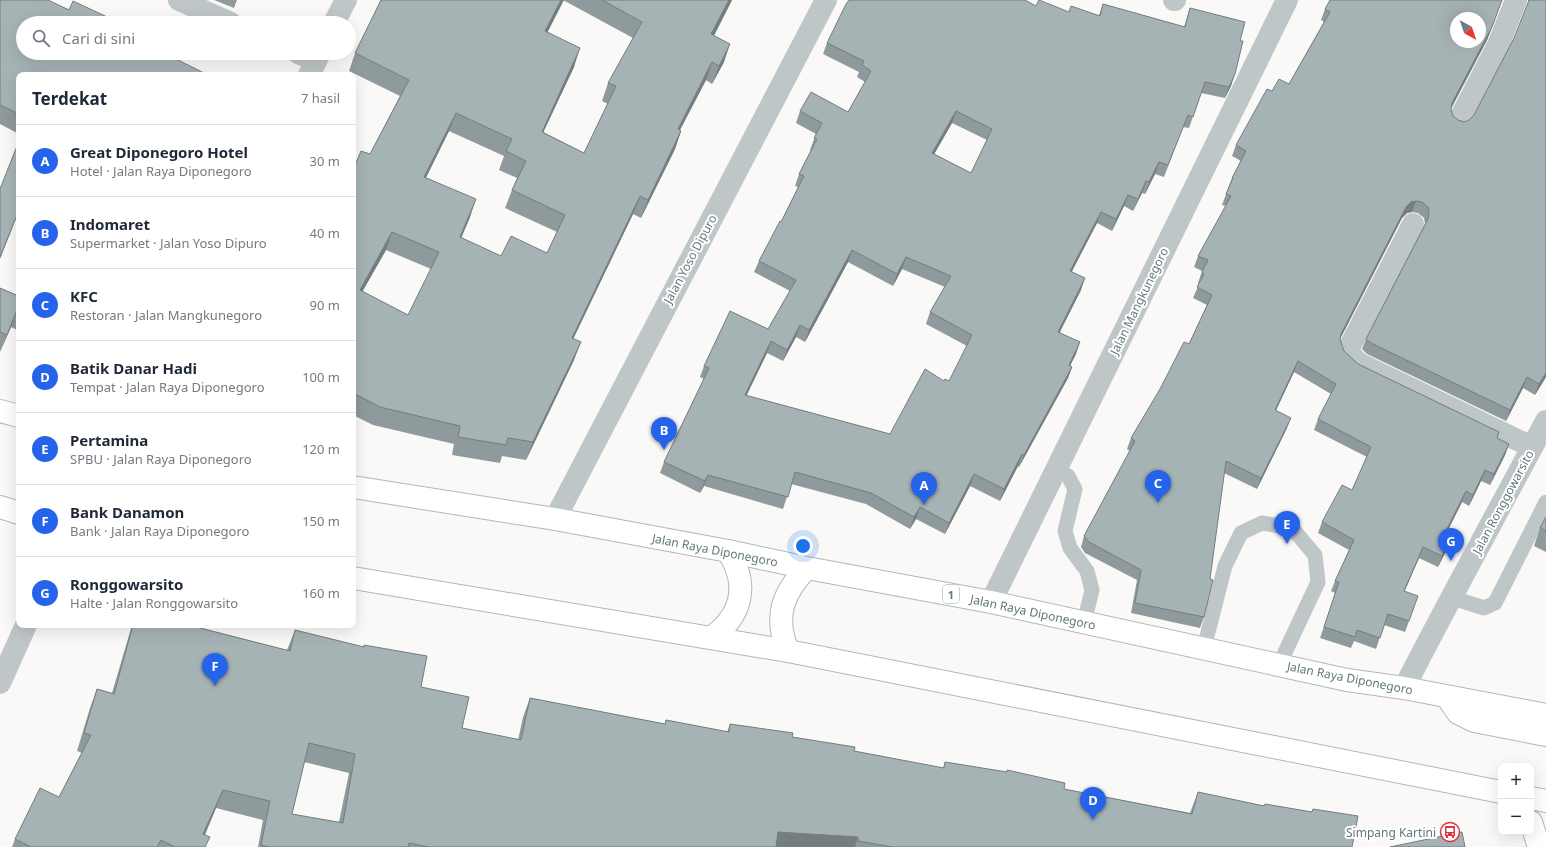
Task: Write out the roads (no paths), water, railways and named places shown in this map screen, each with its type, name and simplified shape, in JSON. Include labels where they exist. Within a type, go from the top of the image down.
[{"type":"highway","points":[[0,411],[16,415]]},
{"type":"highway","name":"Jalan Raya Diponegoro","points":[[356,487],[555,519],[728,551],[807,568],[991,602],[1347,680],[1404,688],[1546,715]]},
{"type":"highway","points":[[0,507],[16,512]]},
{"type":"highway","points":[[711,638],[721,631],[728,623],[735,613],[739,602],[739,575],[735,562],[728,551]]},
{"type":"highway","points":[[788,651],[782,631],[782,609],[785,597],[791,587],[807,568]]},
{"type":"highway","points":[[356,579],[788,651],[1498,791]]},
{"type":"highway","points":[[1447,697],[1458,712],[1474,721],[1546,735]]},
{"type":"highway","points":[[1534,799],[1546,801]]},
{"type":"highway","points":[[1534,831],[1539,847]]},
{"type":"street","points":[[179,0],[215,16]]},
{"type":"street","points":[[338,16],[346,0]]},
{"type":"street","name":"Jalan Yoso Dipuro","points":[[555,519],[826,0]]},
{"type":"street","name":"Jalan Mangkunegoro","points":[[991,602],[1287,0]]},
{"type":"street","points":[[1459,120],[1499,44],[1516,0]]},
{"type":"street","points":[[1413,224],[1348,350],[1351,356],[1360,364],[1532,448]]},
{"type":"street","name":"Jalan Ronggowarsito","points":[[1404,688],[1450,597],[1472,560],[1546,421]]},
{"type":"street","points":[[0,683],[25,628]]},
{"type":"lane","points":[[1056,469],[1068,476],[1075,489],[1065,531],[1070,548],[1087,571],[1092,590],[1084,622]]},
{"type":"lane","points":[[1450,597],[1484,608],[1495,603],[1546,502]]},
{"type":"lane","points":[[1204,648],[1225,566],[1241,533],[1262,523],[1292,528],[1315,555],[1318,582],[1279,665]]},
{"type":"place","name":"Indomaret","points":[[664,450]]},
{"type":"place","name":"KFC","points":[[1158,503]]},
{"type":"place","name":"Great Diponegoro Hotel","points":[[924,505]]},
{"type":"place","name":"Pertamina","points":[[1287,544]]},
{"type":"place","name":"Ronggowarsito","points":[[1451,561]]},
{"type":"place","name":"Bank Danamon","points":[[215,686]]},
{"type":"place","name":"Batik Danar Hadi","points":[[1093,820]]},
{"type":"place","name":"Simpang Kartini","points":[[1450,832]]}]
